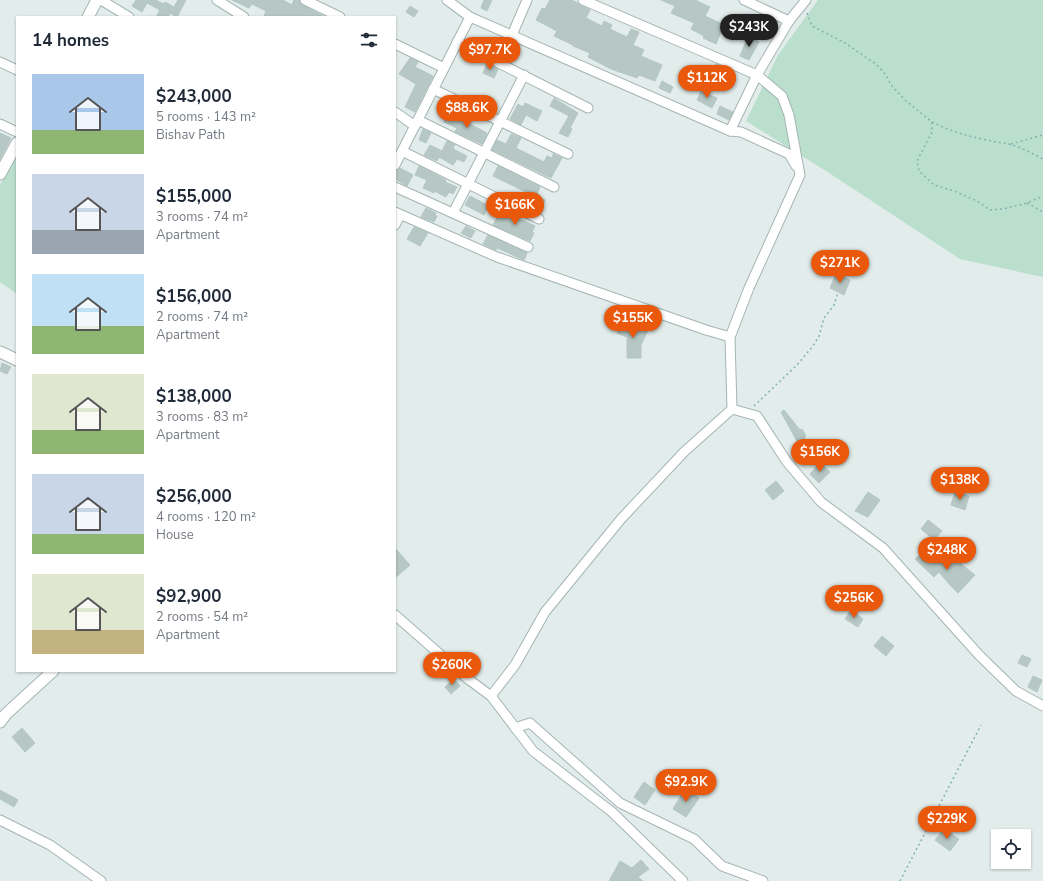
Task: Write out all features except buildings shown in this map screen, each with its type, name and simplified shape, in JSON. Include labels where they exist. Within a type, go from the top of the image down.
[{"type":"street","points":[[89,16],[97,0]]},
{"type":"street","points":[[101,0],[127,16]]},
{"type":"street","points":[[217,0],[242,16]]},
{"type":"street","points":[[305,0],[338,16]]},
{"type":"street","points":[[446,0],[470,16],[512,35],[730,131],[741,132],[789,154],[800,175]]},
{"type":"street","points":[[512,35],[527,0]]},
{"type":"street","points":[[491,696],[515,665],[545,612],[621,519],[684,452],[732,409],[730,337],[749,288],[800,175],[789,115],[782,96],[757,75],[583,0]]},
{"type":"street","points":[[744,0],[788,21]]},
{"type":"street","points":[[730,131],[757,75],[788,21],[806,4]]},
{"type":"street","points":[[396,163],[470,16]]},
{"type":"street","points":[[457,42],[588,108]]},
{"type":"street","points":[[396,44],[444,68]]},
{"type":"street","points":[[0,62],[16,70]]},
{"type":"street","points":[[453,213],[524,76]]},
{"type":"street","points":[[433,89],[568,154]]},
{"type":"street","points":[[396,113],[554,187]]},
{"type":"street","points":[[0,124],[16,132]]},
{"type":"street","points":[[0,174],[16,145]]},
{"type":"street","points":[[402,151],[540,219]]},
{"type":"street","points":[[396,187],[528,247]]},
{"type":"street","points":[[397,214],[504,260],[730,337]]},
{"type":"street","points":[[0,352],[16,360]]},
{"type":"street","points":[[732,409],[757,416],[787,462],[821,502],[883,548],[985,661],[1016,691],[1043,706]]},
{"type":"street","points":[[396,616],[468,679],[491,696],[533,751],[612,812],[683,881]]},
{"type":"street","points":[[0,722],[6,714],[52,672]]},
{"type":"street","points":[[515,728],[530,723],[620,803],[694,839],[722,866],[763,881]]},
{"type":"street","points":[[0,820],[50,846],[101,881]]},
{"type":"path","points":[[806,4],[812,26],[844,43],[877,65],[886,74],[891,85],[900,95],[932,122],[961,134],[1011,144],[1043,159]]},
{"type":"path","points":[[932,122],[932,132],[917,161],[919,171],[934,185],[977,202],[990,210],[1003,209],[1027,203],[1043,196]]},
{"type":"path","points":[[1011,144],[1043,135]]},
{"type":"path","points":[[1027,203],[1043,212]]},
{"type":"path","points":[[748,413],[796,366],[813,346],[819,336],[824,318],[834,304],[838,292]]},
{"type":"path","points":[[900,881],[981,725]]},
{"type":"green space","points":[[818,0],[1043,0],[1043,277],[960,259],[826,171],[746,121],[778,55]]},
{"type":"green space","points":[[16,155],[16,293],[0,282],[0,185]]}]
